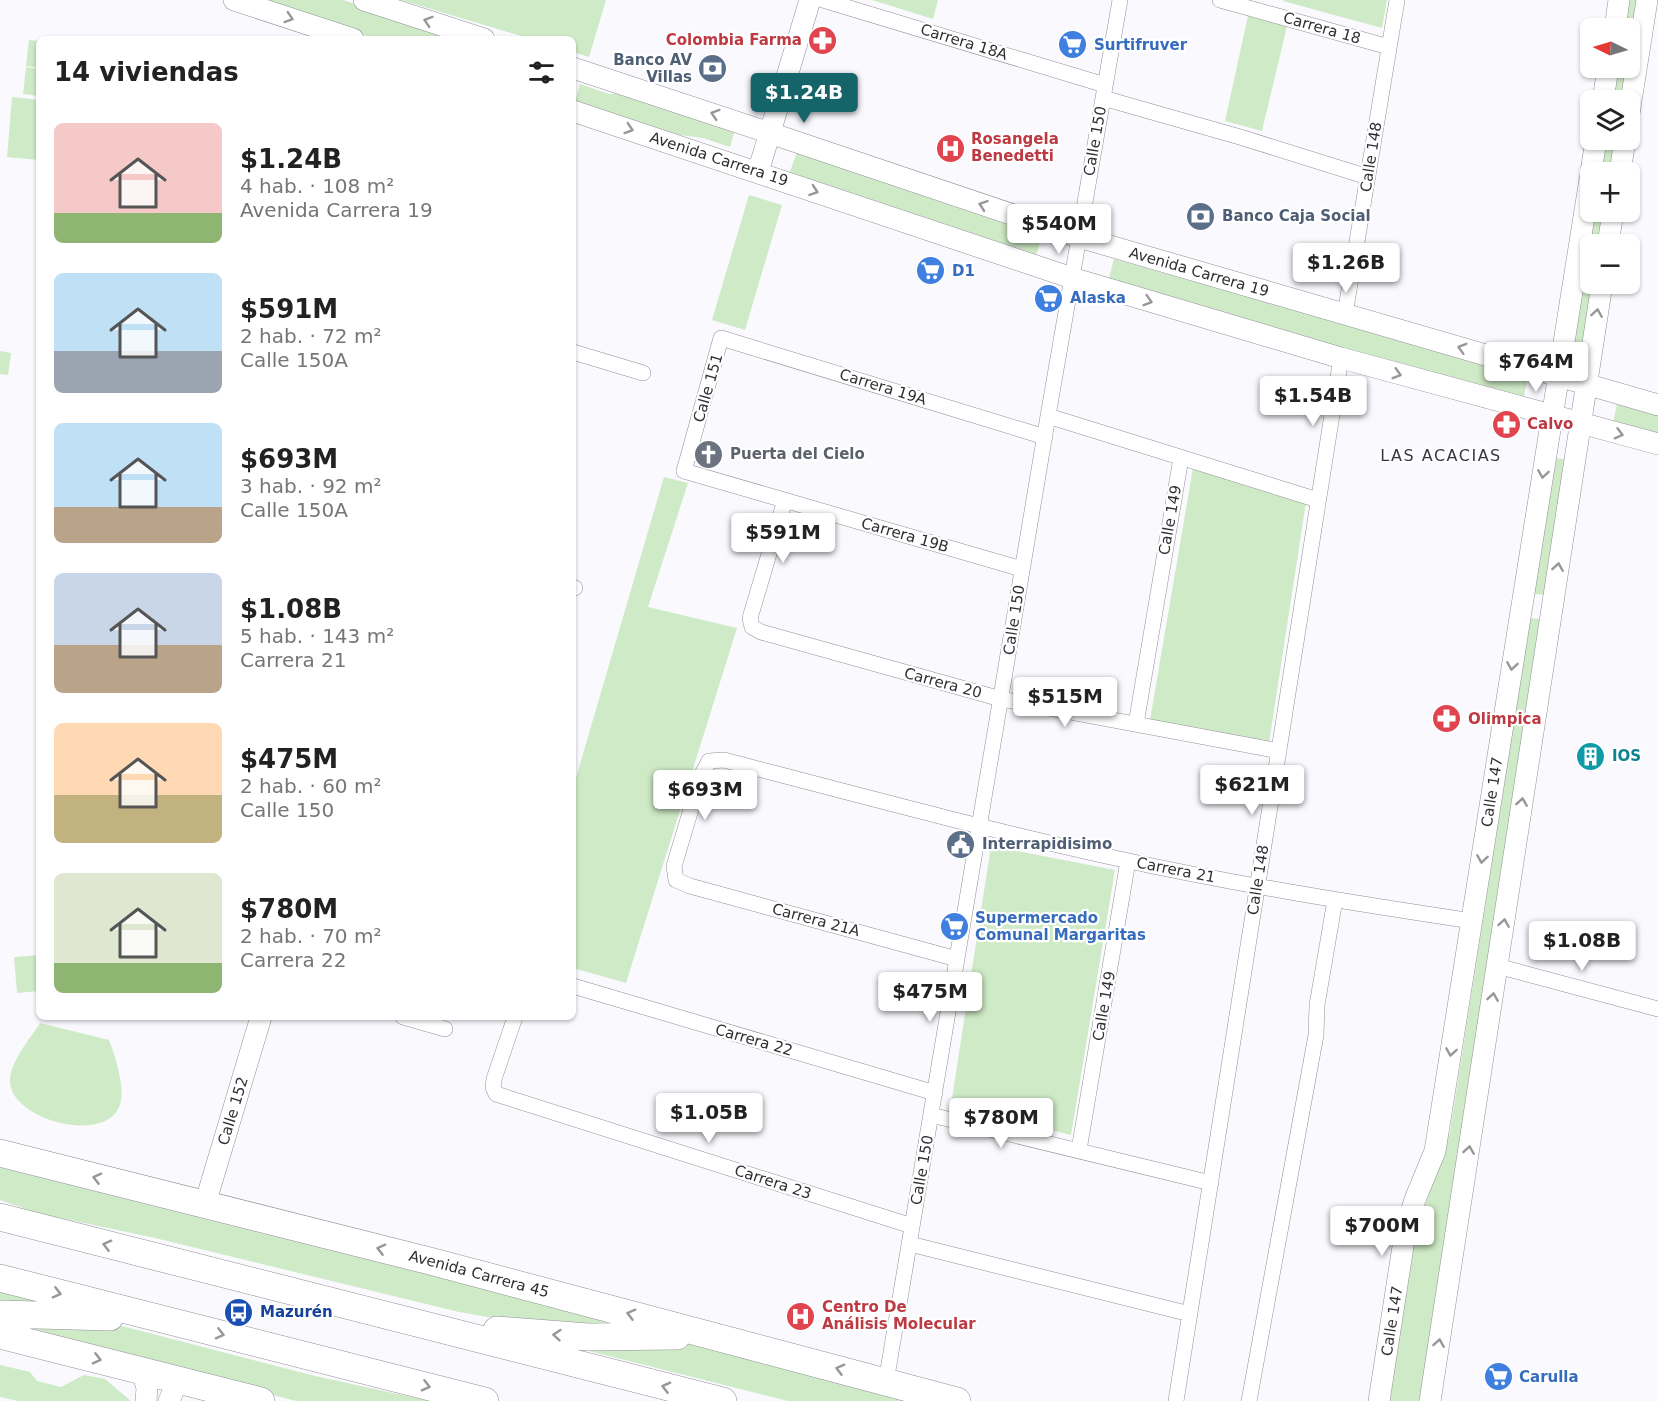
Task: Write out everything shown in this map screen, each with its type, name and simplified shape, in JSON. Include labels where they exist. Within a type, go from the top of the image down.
[{"type":"highway","name":"Avenida Carrera 45","points":[[0,1153],[426,1260],[957,1401]]},
{"type":"highway","points":[[0,1217],[723,1401]]},
{"type":"highway","points":[[0,1278],[485,1401]]},
{"type":"highway","points":[[0,1314],[163,1320]]},
{"type":"highway","points":[[413,1322],[578,1337],[720,1338]]},
{"type":"highway","points":[[0,1335],[142,1371],[173,1390],[261,1401]]},
{"type":"main road","points":[[234,0],[344,36]]},
{"type":"main road","points":[[367,0],[475,36]]},
{"type":"main road","points":[[758,172],[810,0]]},
{"type":"main road","points":[[1616,18],[1619,0]]},
{"type":"main road","points":[[1633,90],[1647,0]]},
{"type":"main road","name":"Avenida Carrera 19","points":[[576,69],[1079,237],[1658,405]]},
{"type":"main road","name":"Avenida Carrera 19","points":[[576,112],[1072,278],[1341,358],[1658,444]]},
{"type":"main road","name":"Calle 147","points":[[1379,1401],[1406,1227],[1435,1151],[1583,222]]},
{"type":"main road","name":"Calle 147","points":[[1430,1401],[1600,294]]},
{"type":"main road","points":[[1522,602],[1552,607]]},
{"type":"main road","name":"Calle 152","points":[[205,1204],[260,1020]]},
{"type":"main road","points":[[142,1371],[147,1388],[146,1401]]},
{"type":"street","name":"Carrera 18A","points":[[823,0],[1368,177]]},
{"type":"street","name":"Calle 150","points":[[886,1382],[1120,0]]},
{"type":"street","name":"Carrera 18","points":[[1220,0],[1389,47]]},
{"type":"street","name":"Calle 148","points":[[1345,314],[1397,0]]},
{"type":"street","name":"Carrera 19A","points":[[721,338],[1045,436]]},
{"type":"street","name":"Calle 151","points":[[684,471],[721,338]]},
{"type":"street","points":[[576,353],[643,373]]},
{"type":"street","name":"Calle 148","points":[[1176,1401],[1341,358]]},
{"type":"street","points":[[1048,416],[1318,500]]},
{"type":"street","name":"Calle 149","points":[[1136,724],[1180,458]]},
{"type":"street","name":"Carrera 19B","points":[[684,471],[1022,569]]},
{"type":"street","name":"Carrera 20","points":[[785,500],[750,618],[752,627],[761,632],[1001,699],[1279,751]]},
{"type":"street","name":"Carrera 21","points":[[676,879],[674,866],[701,776],[709,760],[724,759],[979,827],[1128,861],[1335,900],[1472,921]]},
{"type":"street","name":"Calle 149","points":[[1079,1150],[1128,861]]},
{"type":"street","name":"Carrera 21A","points":[[676,879],[690,886],[957,959]]},
{"type":"street","points":[[1249,1401],[1316,1035],[1317,1005],[1335,900]]},
{"type":"street","points":[[1497,966],[1658,1009]]},
{"type":"street","name":"Carrera 22","points":[[576,987],[935,1093]]},
{"type":"street","points":[[414,1020],[445,1029]]},
{"type":"street","name":"Carrera 23","points":[[514,1020],[494,1079],[493,1087],[496,1094],[912,1226]]},
{"type":"street","points":[[931,1115],[1210,1184]]},
{"type":"street","points":[[910,1244],[1190,1314]]},
{"type":"green space","points":[[254,0],[343,0],[454,36],[367,36]]},
{"type":"green space","points":[[401,0],[606,0],[589,57],[576,53],[576,36],[521,36]]},
{"type":"green space","points":[[872,0],[938,0],[933,19]]},
{"type":"green space","points":[[1283,0],[1387,0],[1382,28]]},
{"type":"green space","points":[[1627,0],[1642,0],[1639,18],[1624,18]]},
{"type":"green space","points":[[1248,16],[1287,26],[1262,131],[1225,121]]},
{"type":"green space","points":[[29,40],[36,41],[36,68],[26,66]]},
{"type":"green space","points":[[26,67],[36,69],[36,96],[23,94]]},
{"type":"green space","points":[[1614,78],[1629,78],[1627,90],[1612,90]]},
{"type":"green space","points":[[580,84],[609,94],[627,93],[735,130],[730,147],[703,138],[680,135],[576,102]]},
{"type":"green space","points":[[12,97],[36,100],[36,160],[7,157]]},
{"type":"green space","points":[[1602,150],[1617,150],[1615,162],[1601,162]]},
{"type":"green space","points":[[797,152],[1043,234],[1035,259],[788,177]]},
{"type":"green space","points":[[749,195],[782,205],[745,330],[712,320]]},
{"type":"green space","points":[[1590,222],[1605,222],[1604,234],[1588,234]]},
{"type":"green space","points":[[1114,259],[1528,377],[1524,396],[1108,282]]},
{"type":"green space","points":[[1580,287],[1580,294],[1593,294],[1585,347],[1571,344]]},
{"type":"green space","points":[[0,351],[11,353],[8,375],[0,374]]},
{"type":"green space","points":[[1617,404],[1658,414],[1658,435],[1613,423]]},
{"type":"green space","points":[[1552,458],[1564,459],[1546,595],[1534,594]]},
{"type":"green space","points":[[1193,468],[1306,502],[1269,743],[1150,720]]},
{"type":"green space","points":[[664,477],[688,483],[648,607],[737,628],[626,983],[576,969],[576,778]]},
{"type":"green space","points":[[1530,618],[1540,619],[1421,1401],[1389,1401],[1415,1236],[1450,1132]]},
{"type":"green space","points":[[991,846],[1115,870],[1071,1135],[951,1105]]},
{"type":"green space","points":[[36,955],[36,991],[17,993],[14,957]]},
{"type":"green space","points":[[40,1023],[109,1040],[122,1092],[119,1107],[110,1118],[95,1124],[77,1125],[57,1122],[24,1106],[13,1093],[10,1079],[14,1064]]},
{"type":"green space","points":[[0,1163],[656,1331],[538,1326],[459,1312],[155,1238],[37,1213],[0,1200]]},
{"type":"green space","points":[[0,1288],[54,1301],[0,1308]]},
{"type":"green space","points":[[99,1320],[315,1376],[430,1401],[296,1401],[0,1324]]},
{"type":"green space","points":[[648,1343],[694,1344],[926,1401],[788,1401],[581,1349]]},
{"type":"green space","points":[[0,1365],[30,1372],[37,1381],[61,1387],[84,1375],[105,1379],[131,1401],[18,1401],[0,1397]]},
{"type":"place","name":"Colombia Farma","points":[[823,40]]},
{"type":"place","name":"Surtifruver","points":[[1073,45]]},
{"type":"place","name":"Banco AV Villas","points":[[713,69]]},
{"type":"place","name":"Rosangela Benedetti","points":[[950,148]]},
{"type":"place","name":"Banco Caja Social","points":[[1201,216]]},
{"type":"place","name":"D1","points":[[931,271]]},
{"type":"place","name":"Alaska","points":[[1049,298]]},
{"type":"place","name":"Calvo","points":[[1506,424]]},
{"type":"place","name":"Puerta del Cielo","points":[[709,454]]},
{"type":"place","name":"Olimpica","points":[[1447,719]]},
{"type":"place","name":"IOS","points":[[1591,756]]},
{"type":"place","name":"Interrapidisimo","points":[[961,844]]},
{"type":"place","name":"Supermercado Comunal Margaritas","points":[[954,927]]},
{"type":"place","name":"Mazurén","points":[[239,1312]]},
{"type":"place","name":"Centro De Análisis Molecular","points":[[801,1316]]},
{"type":"place","name":"Carulla","points":[[1498,1377]]},
{"type":"district","name":"LAS ACACIAS","points":[[1441,455]]}]
